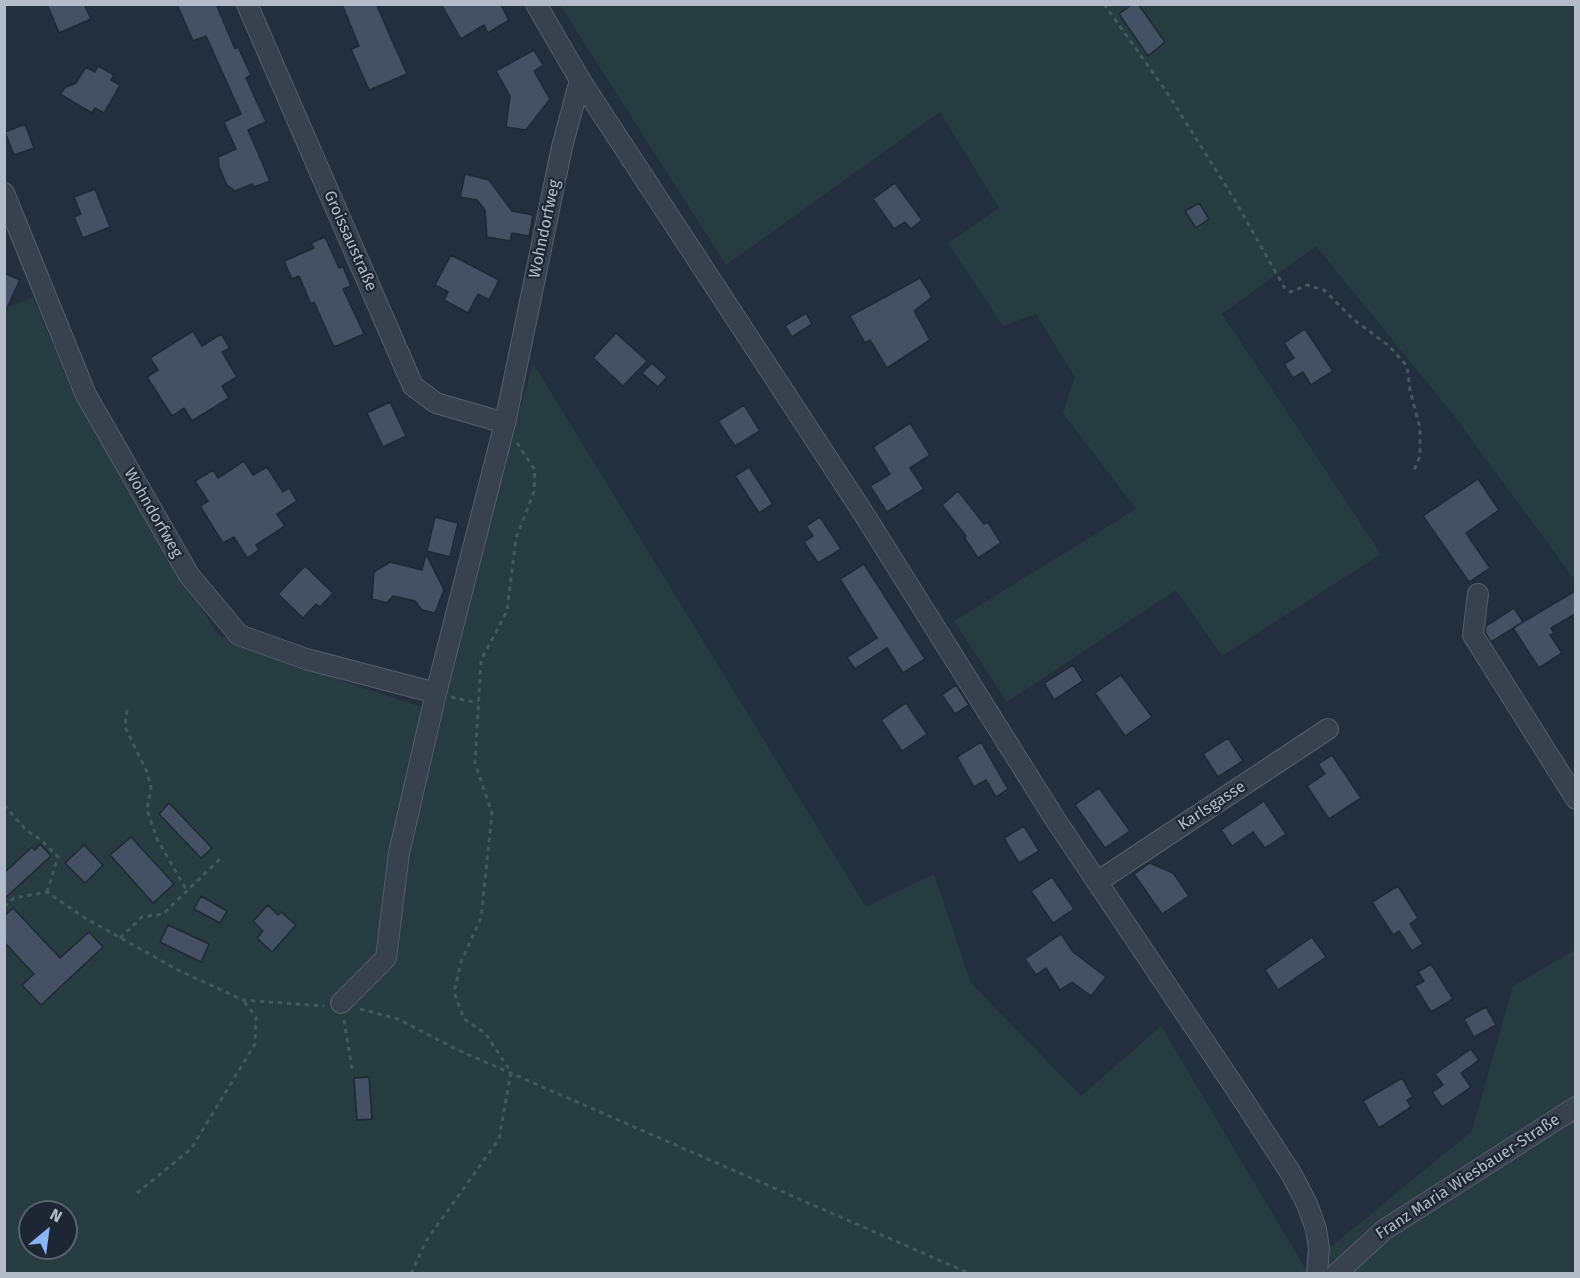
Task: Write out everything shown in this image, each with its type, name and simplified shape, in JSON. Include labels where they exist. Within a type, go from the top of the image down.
[{"type":"street","name":"Groissaustraße","points":[[247,4],[413,386],[436,404],[505,423]]},
{"type":"street","points":[[536,4],[580,80],[862,511],[1055,819],[1292,1175],[1307,1204],[1316,1229],[1319,1248],[1317,1274]]},
{"type":"street","name":"Wohndorfweg","points":[[341,1003],[386,958],[399,853],[436,693],[505,423],[562,147],[580,80]]},
{"type":"street","name":"Wohndorfweg","points":[[4,192],[86,395],[189,575],[239,635],[306,659],[436,693]]},
{"type":"street","points":[[1478,594],[1473,635],[1575,799]]},
{"type":"street","name":"Karlsgasse","points":[[1097,882],[1328,729]]},
{"type":"street","name":"Franz Maria Wiesbauer-Straße","points":[[1336,1274],[1384,1230],[1575,1107]]},
{"type":"path","points":[[1104,4],[1166,91],[1221,178],[1284,287],[1291,292],[1307,285],[1324,290],[1353,319],[1389,346],[1407,366],[1410,390],[1420,428],[1420,456],[1413,473]]},
{"type":"path","points":[[411,1274],[426,1241],[499,1139],[511,1072],[485,1034],[464,1019],[454,992],[461,962],[481,918],[492,813],[475,763],[481,660],[507,611],[516,538],[534,492],[535,470],[505,423]]},
{"type":"path","points":[[436,693],[478,704]]},
{"type":"path","points":[[127,710],[125,727],[147,772],[151,788],[147,810],[156,838],[187,891]]},
{"type":"path","points":[[4,806],[26,830],[40,839],[58,858],[47,892]]},
{"type":"path","points":[[120,938],[142,917],[163,914],[223,856]]},
{"type":"path","points":[[4,908],[14,898],[47,892],[120,938],[178,970],[243,1000],[323,1006],[341,1003],[398,1019],[458,1050],[971,1274]]},
{"type":"path","points":[[137,1193],[191,1149],[255,1044],[256,1017],[243,1000]]},
{"type":"path","points":[[341,1003],[352,1069]]},
{"type":"green space","points":[[560,5],[1575,5],[1575,580],[1452,413],[1316,246],[1222,314],[1381,554],[1222,656],[1176,590],[1007,702],[954,621],[1136,509],[1063,413],[1075,377],[1036,314],[1003,326],[948,243],[999,208],[940,112],[726,265]]},
{"type":"green space","points":[[33,297],[69,384],[119,472],[218,635],[315,672],[434,711],[533,363],[866,907],[934,874],[971,983],[1081,1096],[1161,1026],[1305,1268],[1472,1131],[1513,986],[1575,950],[1575,1273],[5,1274],[4,309]]},
{"type":"building","points":[[47,4],[84,4],[91,19],[59,33]]},
{"type":"building","points":[[177,4],[216,4],[235,49],[238,47],[251,75],[246,78],[266,122],[248,130],[270,181],[254,187],[252,184],[235,191],[227,185],[219,167],[218,157],[236,149],[224,122],[241,114],[206,36],[193,41]]},
{"type":"building","points":[[342,4],[376,4],[407,74],[369,90],[351,49],[359,46]]},
{"type":"building","points":[[441,4],[500,4],[509,20],[488,33],[484,25],[461,39]]},
{"type":"building","points":[[1133,4],[1138,4],[1165,42],[1148,56],[1119,14]]},
{"type":"building","points":[[534,50],[543,65],[534,71],[550,99],[526,130],[506,127],[510,96],[496,71]]},
{"type":"building","points":[[98,66],[114,75],[111,80],[120,85],[104,113],[95,108],[92,113],[60,94],[66,87],[76,83],[86,67],[95,72]]},
{"type":"building","points":[[25,124],[34,148],[14,155],[5,132]]},
{"type":"building","points":[[465,174],[489,180],[512,211],[533,215],[529,236],[512,233],[510,241],[487,237],[485,210],[477,200],[460,197]]},
{"type":"building","points":[[895,183],[922,220],[911,229],[905,222],[894,229],[873,199]]},
{"type":"building","points":[[95,189],[110,227],[83,238],[74,217],[81,214],[74,197]]},
{"type":"building","points":[[1199,203],[1209,219],[1196,228],[1185,211]]},
{"type":"building","points":[[325,237],[339,268],[343,267],[351,286],[343,289],[364,334],[334,347],[314,302],[311,304],[299,276],[292,279],[284,261],[314,248],[311,243]]},
{"type":"building","points":[[451,255],[499,280],[489,300],[478,294],[468,313],[444,300],[448,292],[435,285]]},
{"type":"building","points":[[4,273],[20,280],[4,314]]},
{"type":"building","points":[[920,278],[932,297],[914,311],[930,340],[887,368],[870,340],[865,343],[850,316]]},
{"type":"building","points":[[806,313],[812,324],[792,337],[785,326]]},
{"type":"building","points":[[1305,329],[1333,371],[1311,385],[1303,372],[1293,378],[1284,364],[1294,358],[1284,343]]},
{"type":"building","points":[[193,331],[202,346],[221,334],[230,348],[222,352],[237,377],[222,386],[229,398],[192,421],[184,408],[172,416],[147,377],[158,370],[150,358]]},
{"type":"building","points":[[616,333],[647,361],[623,386],[593,358]]},
{"type":"building","points":[[652,363],[667,377],[658,387],[642,373]]},
{"type":"building","points":[[390,402],[406,436],[383,447],[367,413]]},
{"type":"building","points":[[744,405],[760,431],[735,446],[718,421]]},
{"type":"building","points":[[910,423],[930,455],[910,468],[924,489],[887,512],[870,486],[890,474],[873,447]]},
{"type":"building","points":[[244,461],[253,475],[267,467],[283,492],[289,488],[297,501],[277,514],[285,526],[256,545],[259,550],[247,558],[234,537],[223,543],[200,506],[208,501],[195,481],[213,470],[218,478]]},
{"type":"building","points":[[749,467],[773,504],[759,513],[735,476]]},
{"type":"building","points":[[1478,479],[1499,510],[1466,533],[1490,568],[1469,582],[1423,516]]},
{"type":"building","points":[[958,491],[984,524],[988,522],[1001,543],[978,558],[964,537],[966,536],[942,505]]},
{"type":"building","points":[[435,517],[458,523],[450,557],[427,551]]},
{"type":"building","points":[[820,517],[841,549],[818,563],[804,542],[813,536],[806,526]]},
{"type":"building","points":[[426,554],[444,590],[435,613],[422,610],[415,601],[393,596],[387,603],[372,599],[374,572],[390,562],[422,570]]},
{"type":"building","points":[[864,564],[925,659],[903,673],[887,648],[855,669],[847,657],[877,638],[840,579]]},
{"type":"building","points":[[305,566],[333,593],[320,607],[316,604],[303,618],[278,594]]},
{"type":"building","points":[[1575,591],[1575,614],[1551,628],[1554,633],[1550,635],[1562,653],[1539,668],[1513,628]]},
{"type":"building","points":[[1514,608],[1523,622],[1491,642],[1485,632],[1486,626]]},
{"type":"building","points":[[1073,665],[1083,681],[1054,700],[1044,683]]},
{"type":"building","points":[[1121,675],[1152,717],[1125,736],[1095,693]]},
{"type":"building","points":[[956,685],[969,705],[955,714],[942,695]]},
{"type":"building","points":[[906,703],[927,734],[902,751],[881,720]]},
{"type":"building","points":[[1228,738],[1243,761],[1218,777],[1203,754]]},
{"type":"building","points":[[981,742],[1008,789],[996,797],[986,780],[974,787],[957,757]]},
{"type":"building","points":[[1332,755],[1361,798],[1329,819],[1307,786],[1325,774],[1318,764]]},
{"type":"building","points":[[1099,788],[1130,831],[1105,848],[1075,805]]},
{"type":"building","points":[[1264,801],[1286,834],[1265,848],[1253,832],[1232,846],[1221,830]]},
{"type":"building","points":[[169,803],[212,848],[201,858],[159,814]]},
{"type":"building","points":[[1024,826],[1039,851],[1019,863],[1004,838]]},
{"type":"building","points":[[131,837],[174,884],[153,903],[110,855]]},
{"type":"building","points":[[40,844],[51,856],[4,899],[4,873],[32,847],[35,850]]},
{"type":"building","points":[[84,845],[103,865],[85,883],[65,863]]},
{"type":"building","points":[[1150,863],[1173,873],[1189,896],[1162,914],[1134,874]]},
{"type":"building","points":[[1052,877],[1074,909],[1053,923],[1031,891]]},
{"type":"building","points":[[1398,886],[1418,918],[1410,924],[1423,944],[1412,951],[1399,931],[1393,935],[1372,902]]},
{"type":"building","points":[[201,896],[227,911],[220,923],[194,909]]},
{"type":"building","points":[[268,905],[278,915],[281,912],[296,925],[272,952],[257,938],[263,931],[253,921]]},
{"type":"building","points":[[13,908],[60,958],[89,932],[103,947],[41,1005],[22,985],[34,974],[4,942],[4,916]]},
{"type":"building","points":[[168,925],[209,944],[201,962],[160,942]]},
{"type":"building","points":[[1061,934],[1073,952],[1106,977],[1091,996],[1072,982],[1060,990],[1046,968],[1036,975],[1025,959]]},
{"type":"building","points":[[1312,937],[1326,957],[1278,990],[1265,970]]},
{"type":"building","points":[[1431,964],[1453,999],[1431,1012],[1415,986],[1424,981],[1418,972]]},
{"type":"building","points":[[1486,1007],[1496,1025],[1474,1037],[1464,1019]]},
{"type":"building","points":[[1471,1049],[1479,1060],[1461,1073],[1471,1087],[1442,1107],[1432,1092],[1443,1085],[1435,1074]]},
{"type":"building","points":[[369,1077],[372,1119],[357,1120],[354,1078]]},
{"type":"building","points":[[1402,1078],[1413,1097],[1407,1100],[1411,1107],[1379,1128],[1363,1101]]}]
